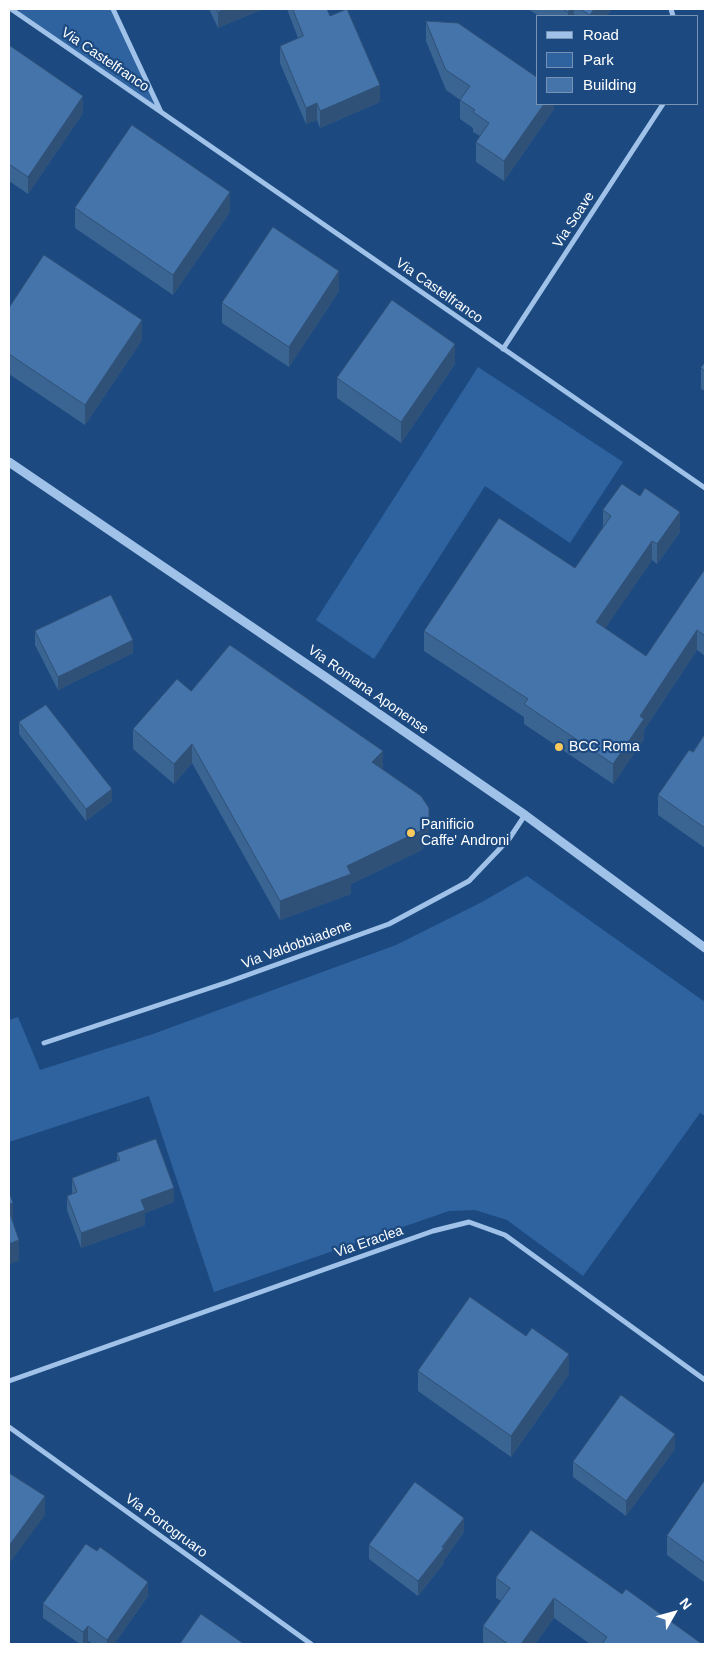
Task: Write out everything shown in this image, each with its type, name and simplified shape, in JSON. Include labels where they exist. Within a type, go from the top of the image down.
[{"type":"street","name":"Via Castelfranco","points":[[11,9],[705,488]]},
{"type":"street","name":"Via Castelfranco","points":[[113,9],[161,112]]},
{"type":"street","name":"Via Soave","points":[[503,349],[663,105]]},
{"type":"street","name":"Via Romana Aponense","points":[[9,462],[525,815],[705,948]]},
{"type":"street","name":"Via Valdobbiadene","points":[[44,1044],[228,982],[389,924],[469,881],[509,840],[525,815]]},
{"type":"street","name":"Via Eraclea","points":[[9,1381],[425,1234],[469,1222],[505,1235],[705,1380]]},
{"type":"street","name":"Via Portogruaro","points":[[9,1427],[311,1644]]},
{"type":"green space","points":[[21,9],[113,9],[161,112],[17,13]]},
{"type":"green space","points":[[478,367],[623,462],[570,543],[485,486],[374,659],[316,620]]},
{"type":"green space","points":[[527,876],[705,1002],[705,1116],[700,1113],[583,1276],[507,1220],[475,1210],[449,1211],[214,1292],[149,1096],[9,1142],[9,1020],[18,1017],[40,1070],[153,1034],[396,945],[482,902]]},
{"type":"building","points":[[293,9],[327,9],[330,16],[347,9],[380,85],[320,111],[317,103],[306,108],[280,46],[303,36]]},
{"type":"building","points":[[581,9],[594,9],[590,15]]},
{"type":"building","points":[[426,21],[458,23],[536,77],[536,105],[543,105],[504,161],[476,142],[489,123],[460,100],[470,86],[446,70]]},
{"type":"building","points":[[9,45],[83,96],[28,177],[9,164]]},
{"type":"building","points":[[132,125],[230,192],[173,275],[75,208]]},
{"type":"building","points":[[273,227],[339,271],[289,347],[222,303]]},
{"type":"building","points":[[44,255],[142,320],[85,405],[9,354],[9,308]]},
{"type":"building","points":[[392,300],[455,344],[401,422],[337,378]]},
{"type":"building","points":[[705,362],[705,371],[701,368]]},
{"type":"building","points":[[622,484],[640,496],[645,488],[680,512],[657,544],[652,541],[596,622],[646,656],[705,569],[705,636],[697,630],[640,716],[644,719],[613,764],[524,704],[528,699],[424,631],[499,518],[575,568],[611,516],[603,510]]},
{"type":"building","points":[[111,595],[133,640],[58,677],[35,631]]},
{"type":"building","points":[[230,645],[383,751],[372,762],[421,796],[429,808],[429,819],[422,830],[347,866],[351,874],[280,901],[192,744],[174,764],[133,729],[177,679],[191,691]]},
{"type":"building","points":[[46,705],[112,789],[86,809],[19,722]]},
{"type":"building","points":[[705,734],[705,828],[658,795],[689,750],[693,752]]},
{"type":"building","points":[[156,1139],[174,1188],[141,1200],[145,1210],[81,1233],[67,1196],[77,1192],[72,1178],[120,1160],[117,1153]]},
{"type":"building","points":[[9,1192],[13,1203],[9,1204]]},
{"type":"building","points":[[9,1211],[19,1240],[9,1244]]},
{"type":"building","points":[[470,1297],[526,1336],[532,1328],[569,1354],[511,1436],[418,1371]]},
{"type":"building","points":[[621,1395],[675,1434],[626,1501],[573,1462]]},
{"type":"building","points":[[9,1473],[45,1496],[9,1546]]},
{"type":"building","points":[[705,1480],[705,1563],[667,1536]]},
{"type":"building","points":[[415,1482],[464,1518],[442,1547],[444,1548],[418,1581],[369,1545]]},
{"type":"building","points":[[531,1530],[622,1594],[626,1589],[702,1644],[602,1644],[607,1637],[554,1598],[521,1644],[508,1644],[483,1626],[510,1588],[496,1578]]},
{"type":"building","points":[[86,1544],[97,1551],[100,1547],[148,1582],[107,1640],[88,1626],[83,1632],[43,1604]]},
{"type":"building","points":[[201,1614],[244,1644],[180,1644]]},
{"type":"place","name":"BCC Roma","points":[[559,747]]},
{"type":"place","name":"Panificio Caffe' Androni","points":[[411,833]]}]
